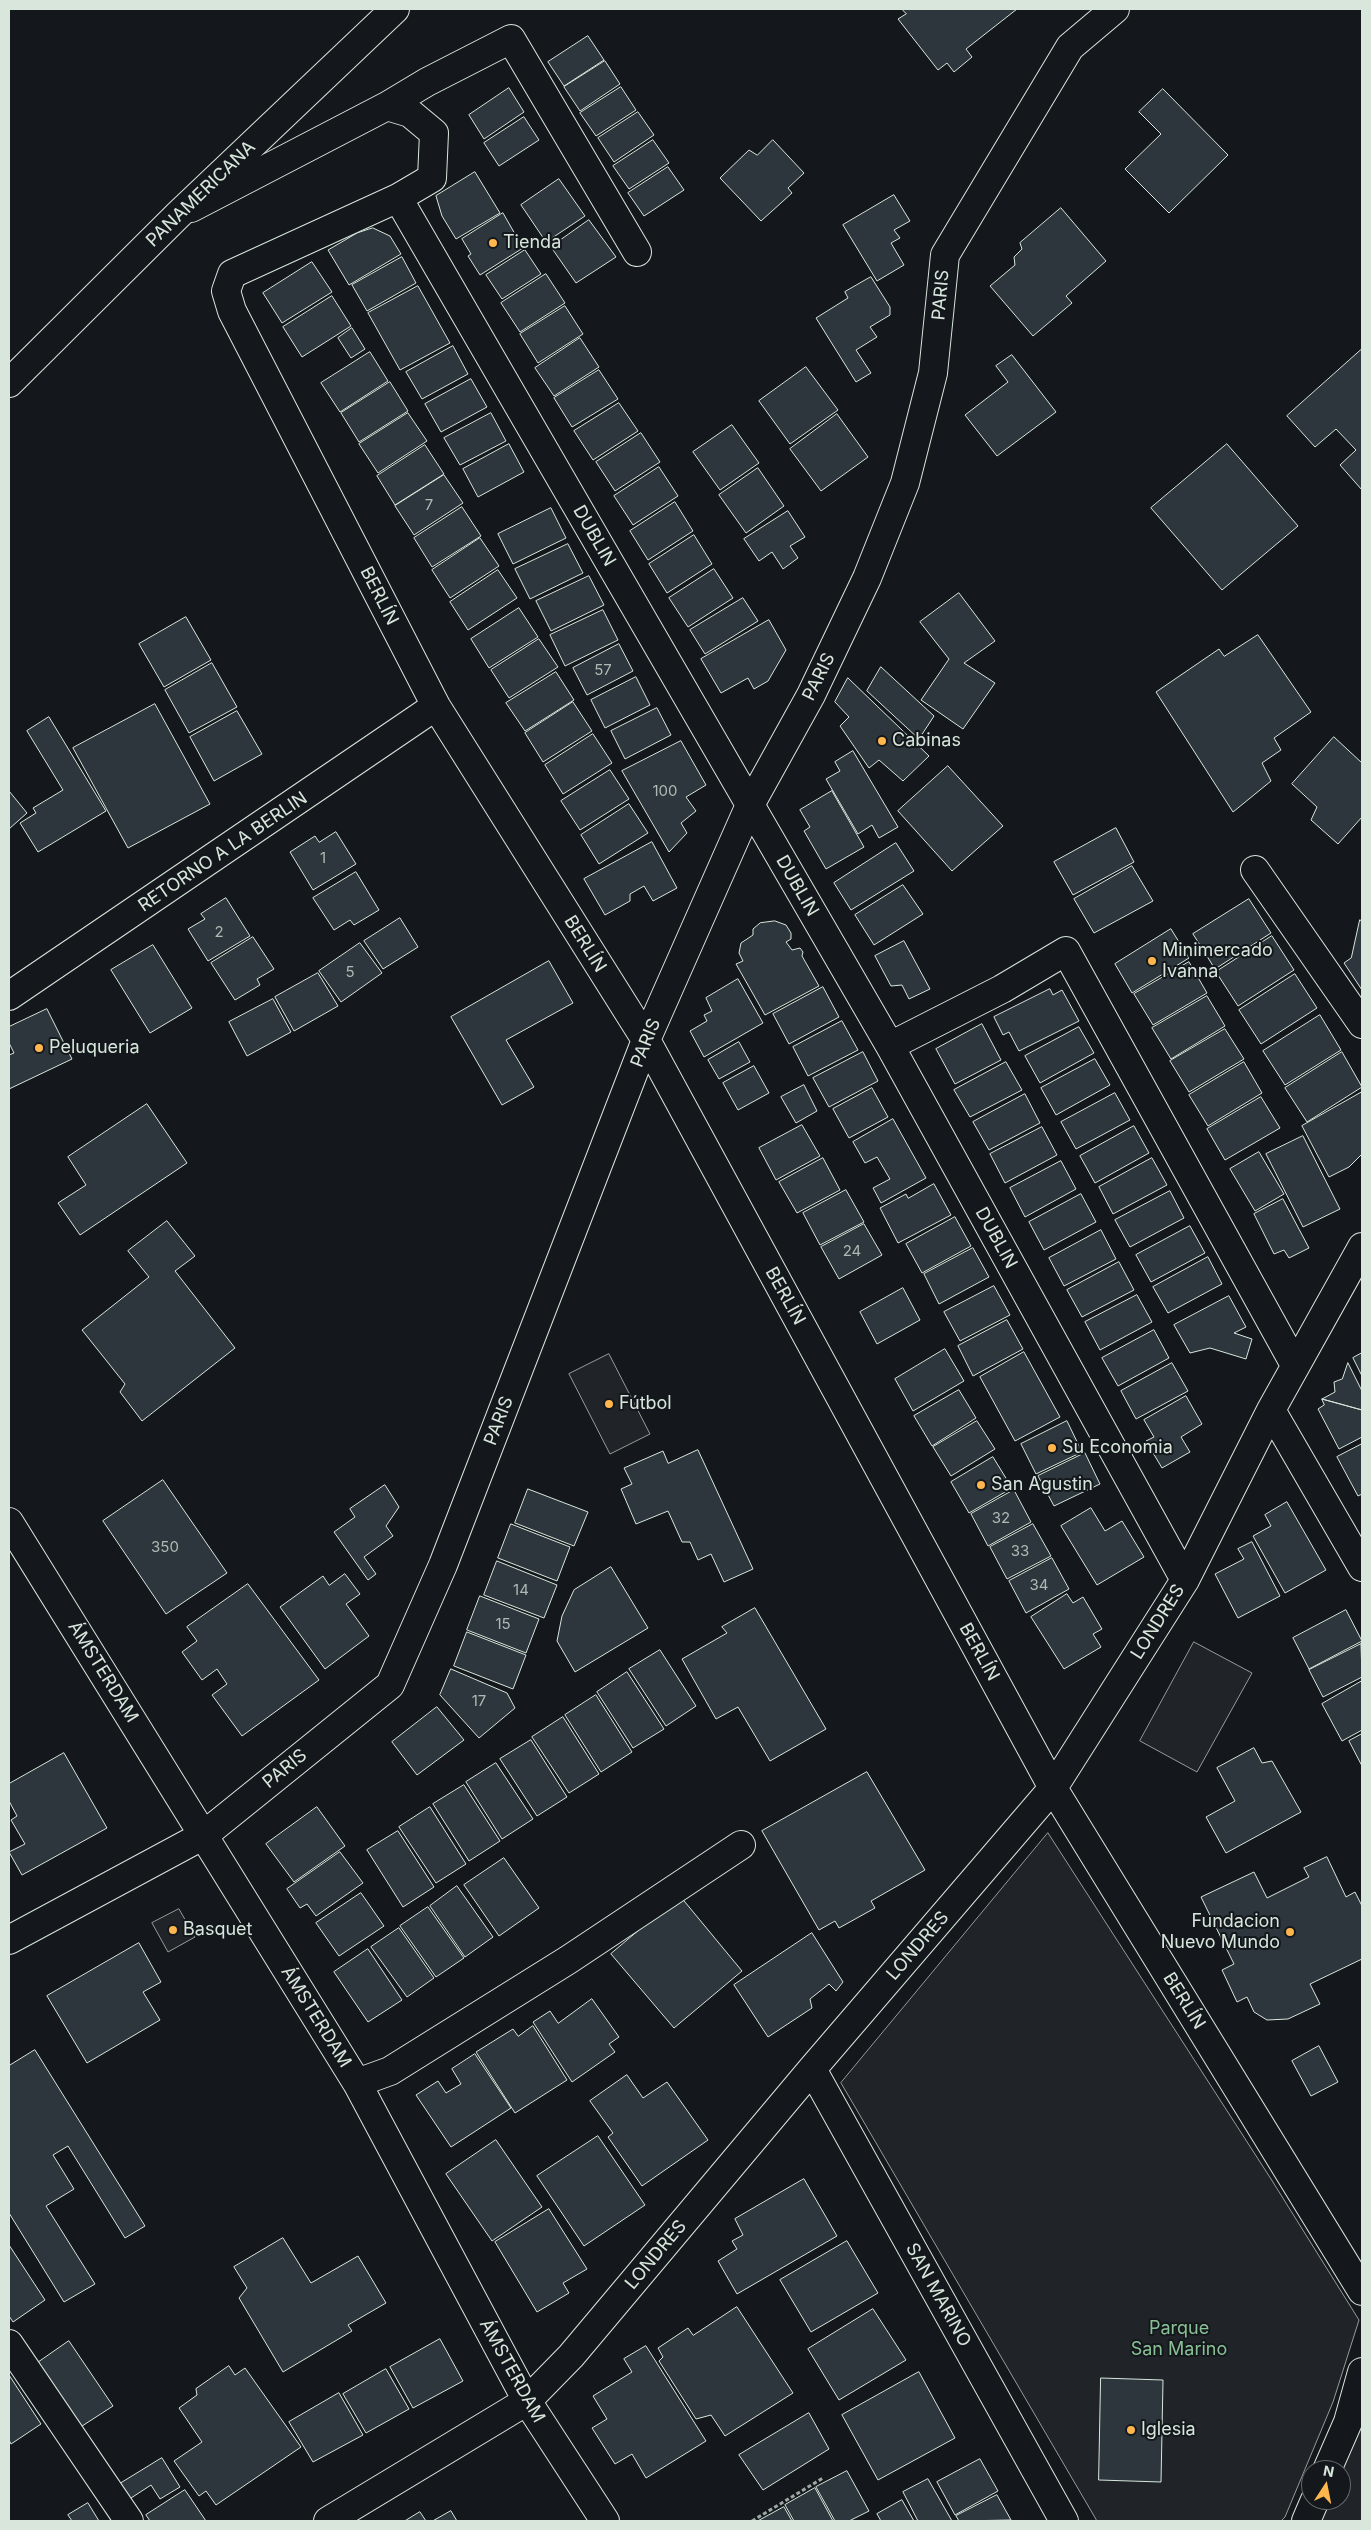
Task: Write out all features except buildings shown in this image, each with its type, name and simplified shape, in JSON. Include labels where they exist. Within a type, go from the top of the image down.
[{"type":"street","name":"PANAMERICANA","points":[[9,383],[178,215],[395,9]]},
{"type":"street","name":"PARIS","points":[[9,1940],[204,1835],[390,1685],[442,1565],[646,1040],[750,805],[811,695],[867,578],[905,483],[934,373],[945,255],[1070,47],[1114,9]]},
{"type":"street","points":[[178,215],[511,39],[637,252]]},
{"type":"street","points":[[387,106],[410,113],[434,132],[432,178],[398,198]]},
{"type":"street","name":"DUBLIN","points":[[398,198],[890,1046],[1185,1580]]},
{"type":"street","name":"BERLÍN","points":[[398,198],[232,274],[226,291],[232,311],[436,706],[646,1040],[1053,1788],[1362,2291]]},
{"type":"street","name":"RETORNO A LA BERLIN","points":[[9,996],[436,706]]},
{"type":"street","points":[[1256,870],[1362,1024]]},
{"type":"street","points":[[890,1046],[1002,989],[1066,951],[1295,1365]]},
{"type":"street","name":"LONDRES","points":[[328,2521],[527,2401],[571,2356],[812,2069],[1053,1788],[1185,1580],[1271,1410],[1362,1247]]},
{"type":"street","points":[[1271,1410],[1362,1567]]},
{"type":"street","name":"ÁMSTERDAM","points":[[9,1522],[357,2084],[527,2401],[605,2521]]},
{"type":"street","points":[[357,2084],[390,2071],[568,1960],[741,1845]]},
{"type":"street","name":"SAN MARINO","points":[[812,2069],[1064,2521]]},
{"type":"street","points":[[9,2344],[129,2521]]},
{"type":"street","points":[[1331,2460],[1348,2422],[1362,2372]]},
{"type":"path","points":[[752,2521],[823,2478]]},
{"type":"green space","name":"Fútbol","points":[[609,1354],[650,1434],[610,1454],[569,1374]]},
{"type":"green space","points":[[1194,1642],[1252,1673],[1197,1772],[1140,1741]]},
{"type":"green space","name":"Parque San Marino","points":[[1048,1833],[1271,2179],[1359,2320],[1333,2402],[1309,2460],[1301,2460],[1301,2479],[1285,2517],[1281,2521],[1097,2521],[841,2083]]},
{"type":"green space","name":"Basquet","points":[[179,1909],[195,1937],[168,1952],[152,1923]]},
{"type":"green space","points":[[1362,2372],[1362,2521],[1306,2521],[1311,2510],[1351,2510],[1351,2460],[1343,2460]]},
{"type":"place","name":"Tienda","points":[[493,243]]},
{"type":"place","name":"Cabinas","points":[[882,741]]},
{"type":"place","name":"Minimercado Ivanna","points":[[1152,961]]},
{"type":"place","name":"Peluqueria","points":[[39,1048]]},
{"type":"place","name":"Fútbol","points":[[609,1404]]},
{"type":"place","name":"Su Economia","points":[[1052,1448]]},
{"type":"place","name":"San Agustin","points":[[981,1485]]},
{"type":"place","name":"Basquet","points":[[173,1930]]},
{"type":"place","name":"Fundacion Nuevo Mundo","points":[[1290,1932]]},
{"type":"place","name":"Iglesia","points":[[1131,2430]]}]
